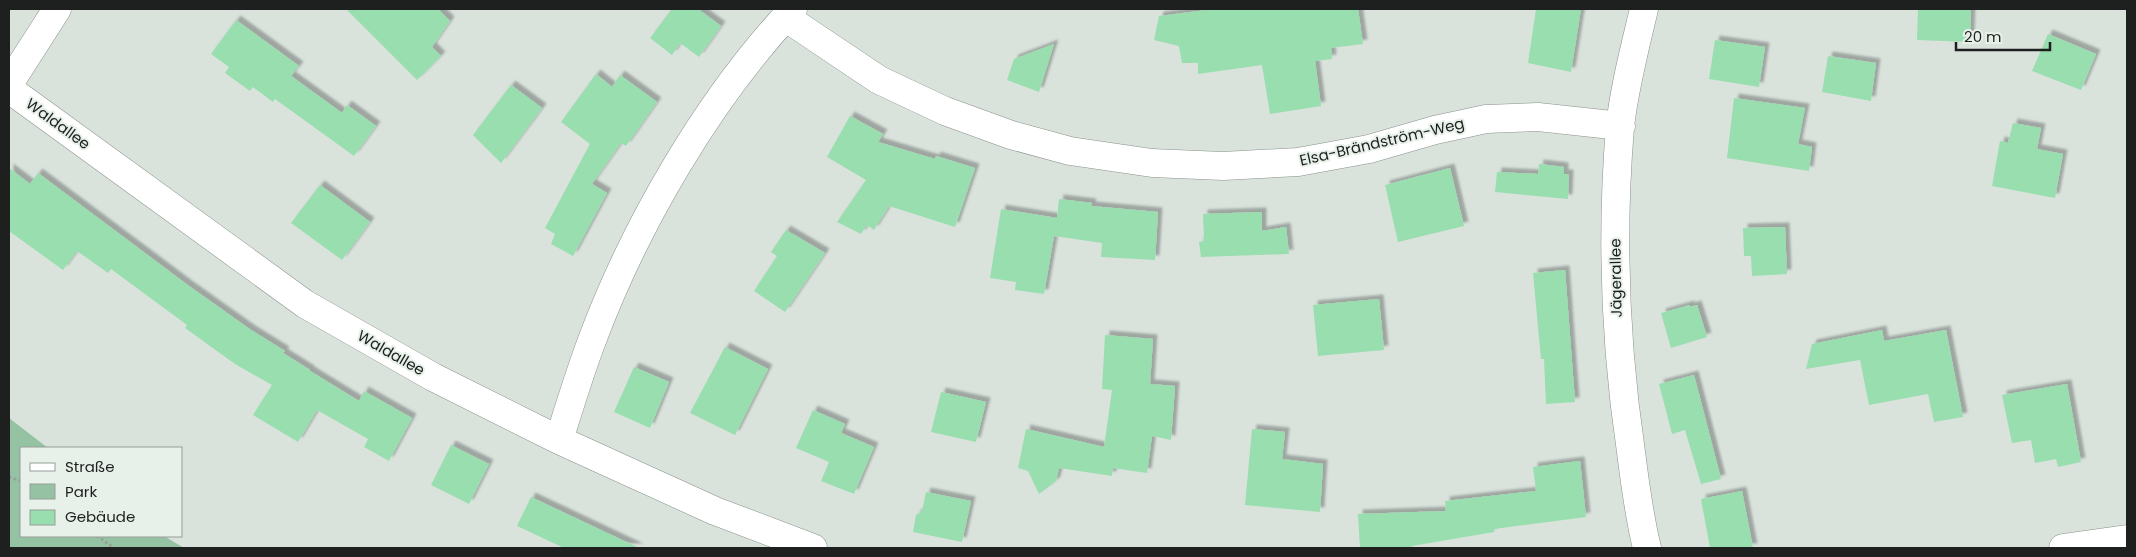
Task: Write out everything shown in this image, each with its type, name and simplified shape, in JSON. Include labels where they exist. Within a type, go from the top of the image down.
[{"type":"street","points":[[9,84],[56,9]]},
{"type":"street","name":"Jägerallee","points":[[1644,9],[1620,126],[1616,234],[1617,331],[1626,418],[1640,520],[1647,548]]},
{"type":"street","points":[[559,440],[591,343],[621,271],[656,201],[695,137],[742,70],[789,13]]},
{"type":"street","name":"Elsa-Brändström-Weg","points":[[789,13],[879,80],[946,111],[1011,136],[1070,151],[1152,163],[1223,166],[1298,162],[1369,148],[1435,130],[1486,119],[1538,117],[1620,126]]},
{"type":"street","name":"Waldallee","points":[[9,89],[305,304],[433,377],[559,440],[714,511],[813,548]]},
{"type":"street","points":[[2063,548],[2127,539]]},
{"type":"path","points":[[98,537],[114,548]]},
{"type":"green space","points":[[9,418],[47,447],[20,447],[20,537],[166,537],[184,548],[9,548]]},
{"type":"building","points":[[346,9],[438,9],[450,21],[432,47],[441,56],[417,80]]},
{"type":"building","points":[[672,9],[698,9],[721,26],[699,57],[680,43],[672,55],[650,38]]},
{"type":"building","points":[[1215,9],[1358,9],[1363,44],[1331,48],[1332,59],[1315,61],[1321,106],[1270,114],[1262,65],[1198,74],[1198,63],[1182,63],[1179,46],[1154,40],[1159,16]]},
{"type":"building","points":[[1536,9],[1581,9],[1571,72],[1528,63]]},
{"type":"building","points":[[1918,9],[1971,9],[1970,42],[1917,40]]},
{"type":"building","points":[[236,20],[299,66],[291,76],[342,113],[347,105],[376,126],[354,156],[275,99],[273,102],[253,87],[250,91],[225,73],[229,67],[211,54]]},
{"type":"building","points":[[2048,34],[2096,54],[2081,90],[2032,71]]},
{"type":"building","points":[[1715,40],[1765,47],[1759,87],[1709,79]]},
{"type":"building","points":[[1054,44],[1039,92],[1007,80],[1014,59]]},
{"type":"building","points":[[1828,56],[1876,63],[1871,101],[1822,92]]},
{"type":"building","points":[[596,74],[612,87],[620,75],[657,102],[626,146],[621,143],[592,184],[607,193],[573,256],[551,244],[555,234],[545,228],[590,144],[561,122]]},
{"type":"building","points":[[511,85],[542,108],[501,163],[473,135]]},
{"type":"building","points":[[1734,98],[1805,108],[1798,144],[1812,147],[1809,171],[1727,158]]},
{"type":"building","points":[[850,116],[883,134],[878,142],[935,159],[936,156],[975,168],[955,227],[889,206],[874,230],[867,225],[861,234],[837,222],[866,180],[827,157]]},
{"type":"building","points":[[2013,123],[2041,128],[2037,149],[2063,154],[2055,198],[1992,186],[2000,141],[2008,143]]},
{"type":"building","points":[[1539,164],[1564,167],[1564,174],[1569,174],[1568,199],[1495,192],[1497,172],[1538,174]]},
{"type":"building","points":[[9,168],[30,184],[38,173],[189,286],[251,330],[285,351],[283,353],[310,371],[359,401],[364,391],[412,418],[389,461],[364,447],[368,439],[317,410],[298,442],[253,415],[272,385],[235,364],[185,328],[187,325],[111,269],[108,273],[77,251],[63,270],[9,231]]},
{"type":"building","points":[[1450,168],[1464,226],[1398,242],[1385,185]]},
{"type":"building","points":[[320,185],[370,222],[342,260],[291,223]]},
{"type":"building","points":[[1059,199],[1092,203],[1091,206],[1158,212],[1155,260],[1101,257],[1102,243],[1054,236],[1044,294],[1015,290],[1016,282],[990,278],[1001,209],[1057,218]]},
{"type":"building","points":[[1262,212],[1262,231],[1286,227],[1289,254],[1201,257],[1199,242],[1204,241],[1203,214]]},
{"type":"building","points":[[1785,227],[1787,274],[1752,276],[1751,256],[1744,256],[1743,228]]},
{"type":"building","points":[[786,230],[825,253],[785,312],[754,291],[777,256],[771,252]]},
{"type":"building","points":[[1565,270],[1575,402],[1546,404],[1544,359],[1541,359],[1533,273]]},
{"type":"building","points":[[1379,299],[1384,350],[1318,356],[1313,305]]},
{"type":"building","points":[[1690,305],[1690,307],[1697,305],[1707,337],[1671,348],[1661,313]]},
{"type":"building","points":[[1882,330],[1884,341],[1946,330],[1963,417],[1934,422],[1928,394],[1869,405],[1860,360],[1806,369],[1812,344]]},
{"type":"building","points":[[1105,335],[1153,339],[1150,384],[1175,386],[1171,440],[1152,436],[1147,473],[1113,468],[1112,476],[1059,468],[1056,481],[1039,494],[1028,471],[1018,468],[1026,429],[1104,447],[1112,390],[1102,389]]},
{"type":"building","points":[[725,347],[768,369],[735,435],[690,413]]},
{"type":"building","points":[[634,367],[669,382],[650,428],[614,412]]},
{"type":"building","points":[[1694,375],[1721,479],[1701,484],[1685,430],[1672,434],[1659,384]]},
{"type":"building","points":[[2067,384],[2081,462],[2058,467],[2056,459],[2035,463],[2031,440],[2012,443],[2002,395]]},
{"type":"building","points":[[941,392],[986,402],[976,442],[931,432]]},
{"type":"building","points":[[813,410],[845,424],[841,433],[874,447],[854,494],[821,481],[829,462],[796,448]]},
{"type":"building","points":[[1252,429],[1285,432],[1282,459],[1323,464],[1320,512],[1245,505]]},
{"type":"building","points":[[451,445],[489,464],[469,504],[431,485]]},
{"type":"building","points":[[1580,461],[1586,517],[1494,529],[1494,532],[1412,546],[1412,548],[1360,548],[1358,514],[1446,511],[1445,501],[1536,491],[1533,467]]},
{"type":"building","points":[[1742,491],[1753,548],[1710,548],[1701,499]]},
{"type":"building","points":[[926,492],[971,501],[962,542],[913,532],[916,515],[922,511]]},
{"type":"building","points":[[531,497],[639,548],[564,548],[517,526]]}]
